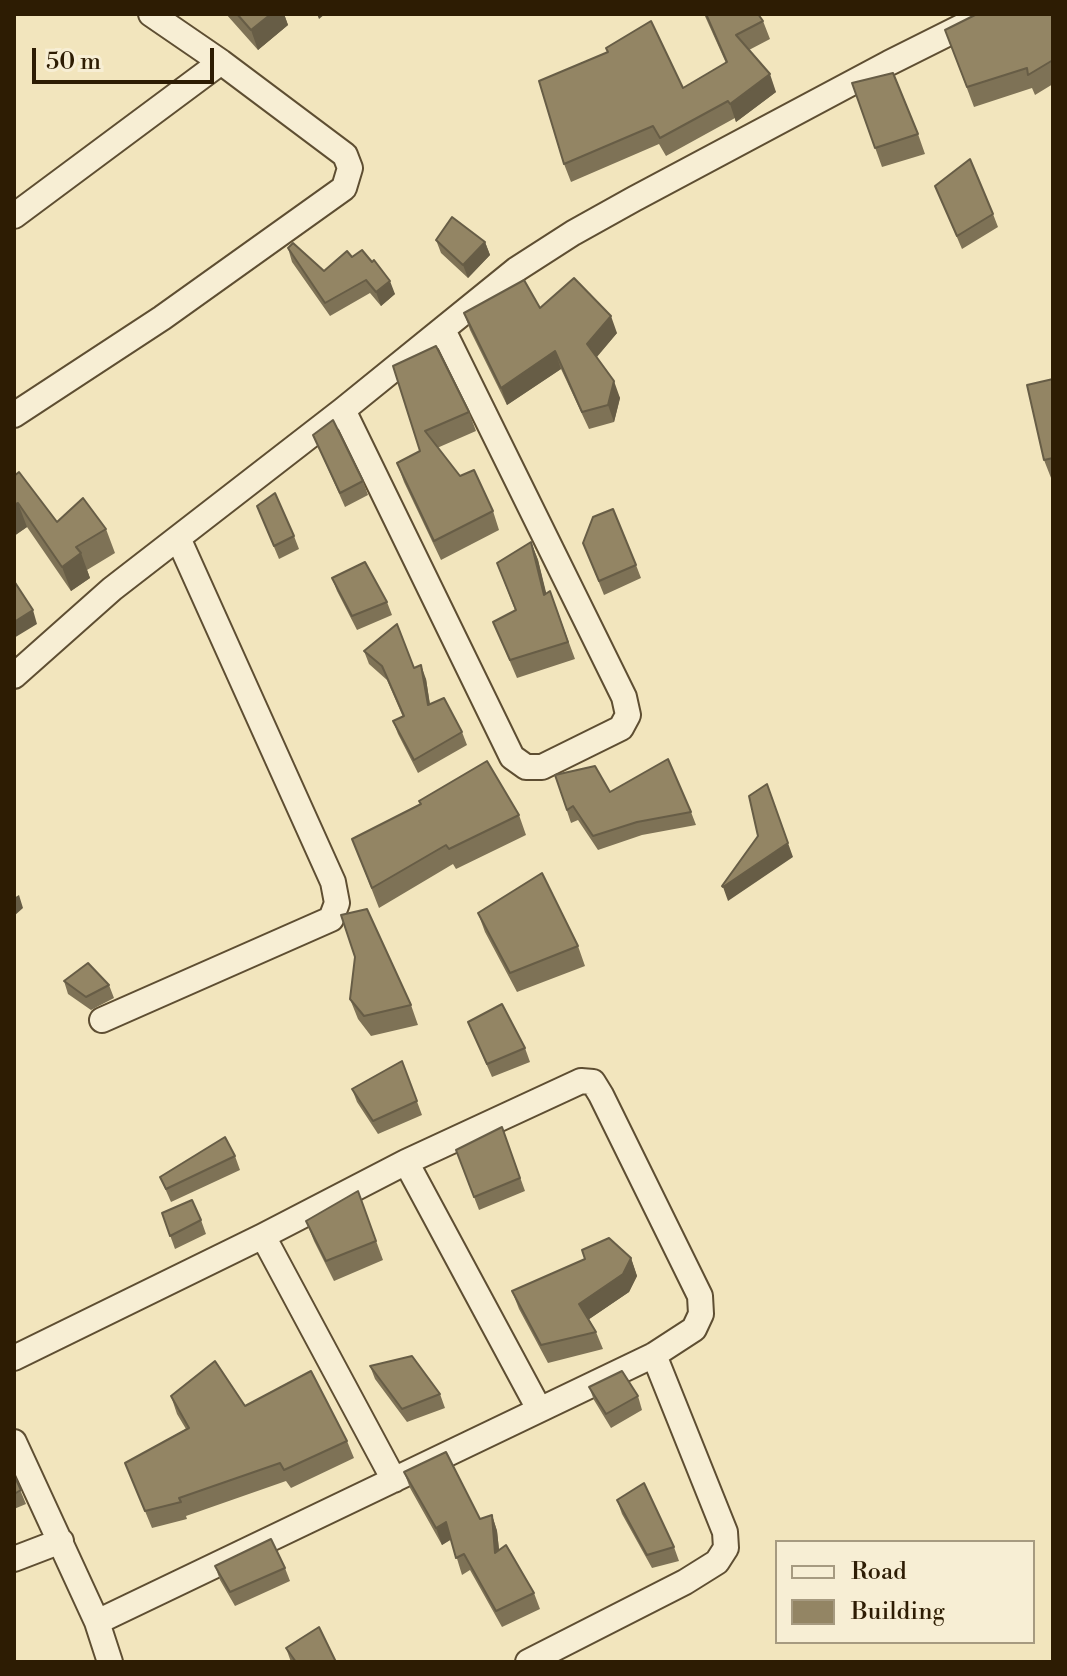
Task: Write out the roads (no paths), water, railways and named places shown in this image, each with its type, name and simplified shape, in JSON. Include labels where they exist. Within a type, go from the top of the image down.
[{"type":"street","points":[[14,415],[162,318],[344,188],[350,168],[345,155],[151,14]]},
{"type":"street","points":[[14,676],[112,589],[343,410],[517,269],[573,233],[875,70],[987,14]]},
{"type":"street","points":[[14,216],[221,62]]},
{"type":"street","points":[[343,410],[512,757],[526,767],[542,767],[621,728],[628,715],[624,697],[443,330]]},
{"type":"street","points":[[102,1020],[331,919],[337,903],[333,882],[178,538]]},
{"type":"street","points":[[14,1358],[406,1162],[581,1081],[593,1082],[601,1095],[700,1296],[701,1314],[694,1329],[654,1355],[97,1622]]},
{"type":"street","points":[[406,1162],[539,1409]]},
{"type":"street","points":[[263,1236],[394,1480]]},
{"type":"street","points":[[528,1662],[685,1582],[717,1562],[726,1548],[725,1532],[654,1355]]},
{"type":"street","points":[[14,1442],[97,1622],[110,1662]]},
{"type":"street","points":[[14,1559],[61,1541]]}]
